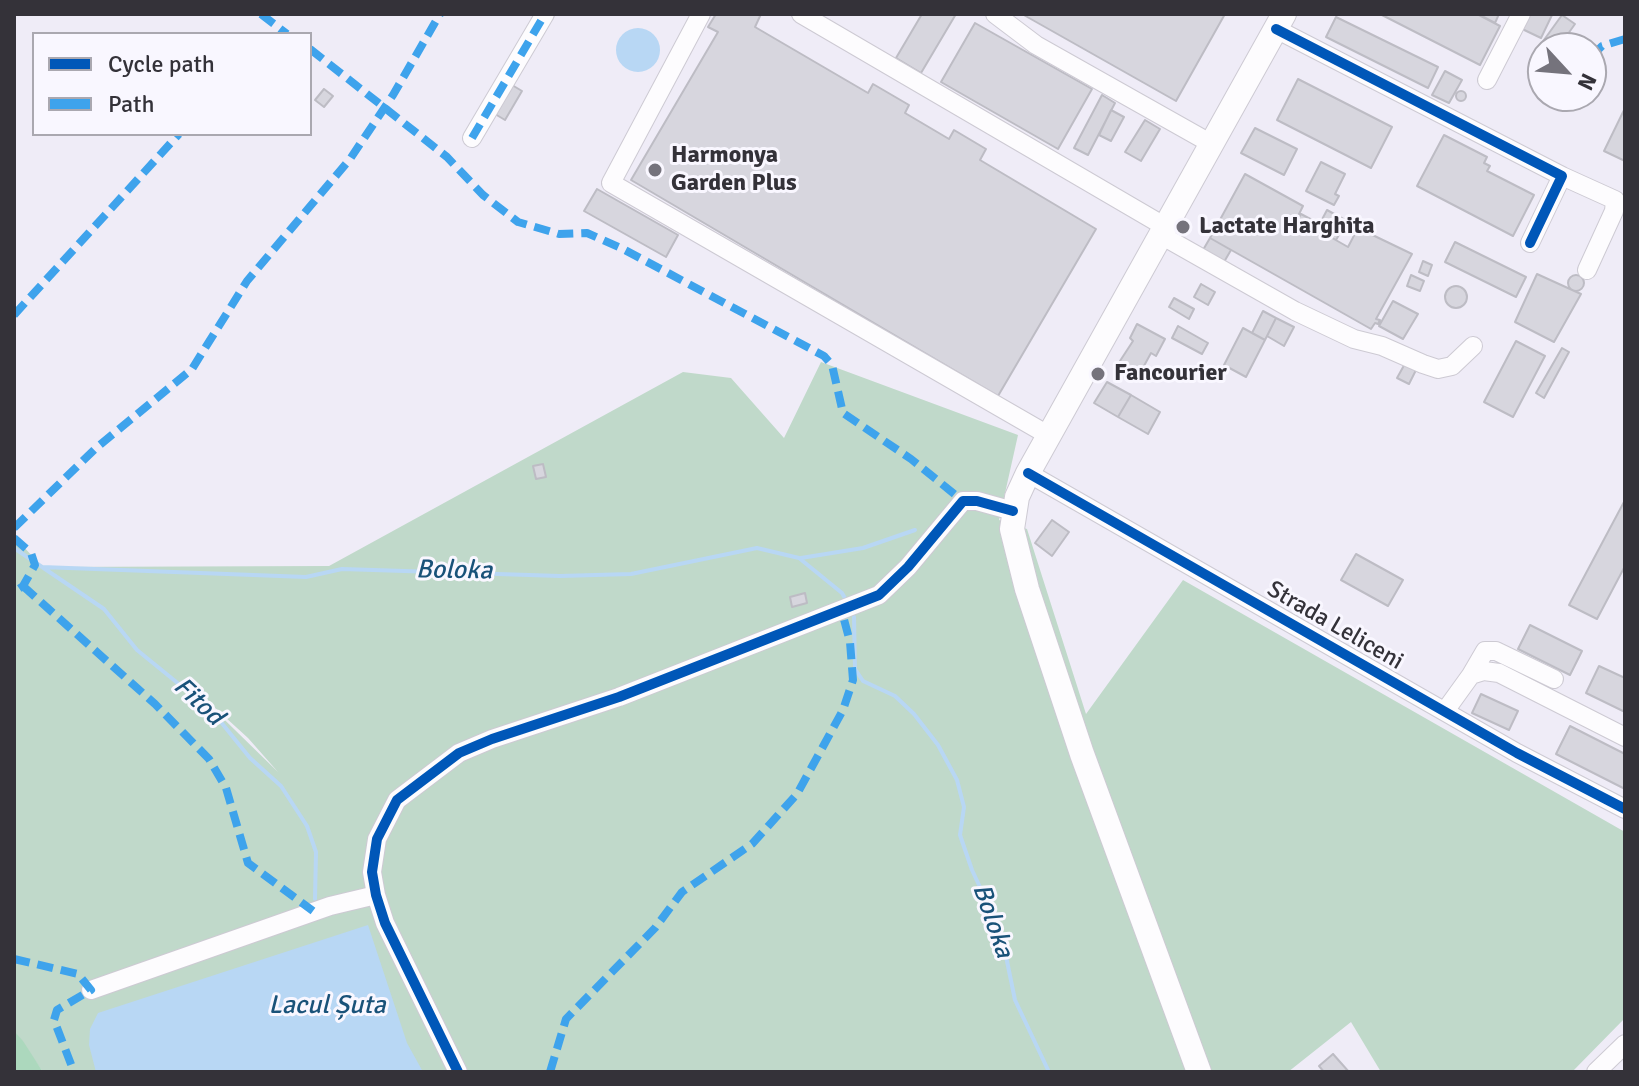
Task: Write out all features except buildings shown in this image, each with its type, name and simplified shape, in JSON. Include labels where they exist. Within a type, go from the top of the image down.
[{"type":"main road","points":[[1199,1072],[1055,674],[1016,547],[1012,529],[1013,511],[1048,435],[1280,21]]},
{"type":"street","points":[[472,138],[545,14]]},
{"type":"street","points":[[701,14],[611,183],[1048,435]]},
{"type":"street","points":[[801,14],[1295,311],[1354,339],[1399,352],[1438,369],[1452,366],[1473,346]]},
{"type":"street","points":[[995,14],[1036,45],[1210,143]]},
{"type":"street","points":[[1487,80],[1521,14]]},
{"type":"street","points":[[1280,21],[1562,176],[1615,200],[1614,211],[1587,270]]},
{"type":"street","points":[[1530,243],[1562,176]]},
{"type":"street","name":"Strada Leliceni","points":[[1028,473],[1445,711],[1625,809]]},
{"type":"street","points":[[458,1072],[385,923],[376,895],[373,859],[383,822],[397,800],[459,753],[699,667],[879,595],[963,501],[977,501],[1013,511]]},
{"type":"street","points":[[1445,711],[1485,651],[1496,651],[1554,679]]},
{"type":"street","points":[[1471,675],[1484,671],[1499,673],[1625,737]]},
{"type":"street","points":[[91,990],[330,906],[376,895]]},
{"type":"street","points":[[1596,1072],[1625,1044]]},
{"type":"green space","points":[[821,362],[1018,435],[999,520],[1027,529],[1086,714],[1183,580],[1625,832],[1625,1018],[1572,1072],[1381,1072],[1351,1022],[1288,1072],[43,1072],[14,1031],[14,536],[42,567],[329,566],[683,372],[731,378],[784,438]],"holes":[[[190,685],[248,738],[278,772]]]},
{"type":"green space","points":[[14,1031],[23,1041],[43,1072],[14,1072]]},
{"type":"water","points":[[638,28],[654,34],[660,50],[654,66],[638,72],[622,66],[616,50],[622,34]]},
{"type":"water","name":"Lacul Șuta","points":[[368,925],[407,1043],[423,1072],[96,1072],[89,1045],[90,1029],[98,1013]]},
{"type":"waterway","points":[[801,558],[863,548],[915,530]]},
{"type":"waterway","name":"Fitod","points":[[14,548],[104,609],[137,650],[212,711],[250,758],[281,786],[307,826],[316,852],[315,899]]},
{"type":"waterway","name":"Boloka","points":[[42,567],[306,577],[342,569],[560,576],[631,574],[757,548],[799,558],[842,593],[846,600]]},
{"type":"waterway","name":"Boloka","points":[[854,617],[855,669],[863,681],[895,696],[914,714],[938,745],[957,780],[964,807],[960,835],[972,870],[1001,932],[1015,1000],[1049,1072]]},
{"type":"marked path","points":[[261,14],[284,32]]},
{"type":"marked path","points":[[14,528],[96,448],[192,369],[247,281],[350,159],[393,95],[440,14]]},
{"type":"marked path","points":[[472,138],[545,14]]},
{"type":"marked path","points":[[1607,44],[1625,39]]},
{"type":"marked path","points":[[312,51],[447,157],[483,195],[518,222],[559,234],[587,233],[824,356],[832,365],[843,413],[911,459],[963,501]]},
{"type":"marked path","points":[[14,315],[177,136]]},
{"type":"marked path","points":[[14,538],[31,553],[35,565],[23,586],[14,592]]},
{"type":"marked path","points":[[23,586],[155,704],[209,759],[226,788],[248,863],[313,911]]},
{"type":"marked path","points":[[550,1072],[566,1019],[655,928],[682,892],[752,844],[797,794],[843,710],[853,680],[850,642],[842,612]]},
{"type":"marked path","points":[[14,959],[78,974],[91,990],[57,1010],[54,1020],[74,1072]]},
{"type":"cycle path","points":[[1276,29],[1562,176],[1530,243]]},
{"type":"cycle path","points":[[1028,473],[1517,753],[1625,809]]},
{"type":"cycle path","points":[[458,1072],[385,923],[376,895],[372,872],[377,839],[397,800],[459,753],[619,697],[879,595],[908,567],[963,501],[977,501],[1013,511]]},
{"type":"place","name":"Harmonya Garden Plus","points":[[655,170]]},
{"type":"place","name":"Lactate Harghita","points":[[1183,227]]},
{"type":"place","name":"Fancourier","points":[[1098,374]]}]
